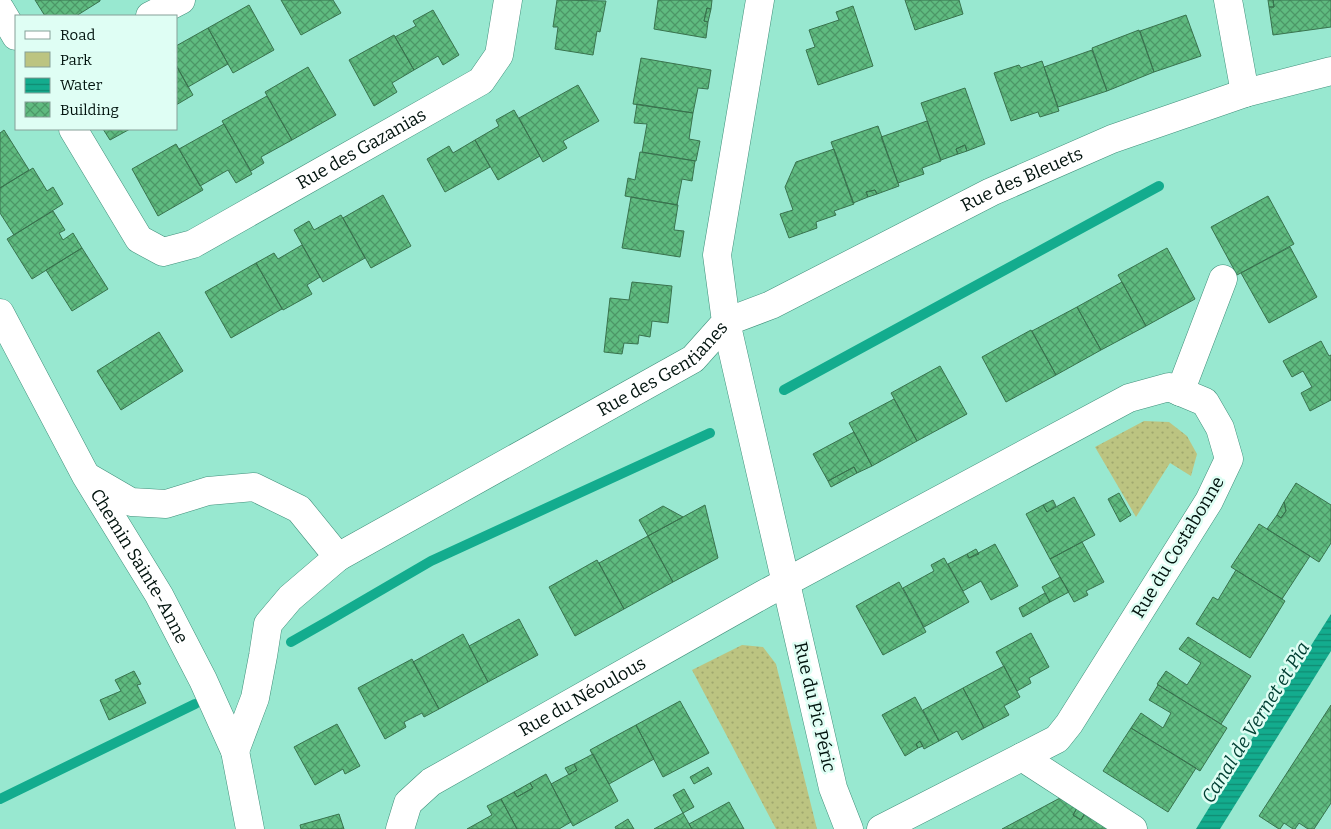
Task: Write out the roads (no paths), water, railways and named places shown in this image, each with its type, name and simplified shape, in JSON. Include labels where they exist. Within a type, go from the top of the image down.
[{"type":"street","points":[[152,15],[180,0]]},
{"type":"street","name":"Rue des Gazanias","points":[[74,130],[139,239],[163,252],[193,244],[481,81],[499,55],[508,0]]},
{"type":"street","name":"Rue des Gentianes","points":[[235,751],[255,698],[268,624],[290,598],[338,557],[694,359],[726,322],[717,256],[760,0]]},
{"type":"street","points":[[1228,0],[1245,93]]},
{"type":"street","points":[[0,9],[15,34]]},
{"type":"street","name":"Rue des Bleuets","points":[[726,322],[771,305],[991,192],[1095,146],[1245,93],[1331,71]]},
{"type":"street","points":[[1180,392],[1223,278]]},
{"type":"street","name":"Chemin Sainte-Anne","points":[[0,313],[86,476],[159,595],[203,680],[235,751],[250,829]]},
{"type":"street","name":"Rue du Pic Péric","points":[[726,322],[833,788],[849,829]]},
{"type":"street","name":"Rue du Costabonne","points":[[786,583],[1129,398],[1169,387],[1205,402],[1220,428],[1229,459],[1210,501],[1069,724],[1056,739],[881,829]]},
{"type":"street","points":[[86,476],[131,502],[166,504],[208,491],[254,487],[299,509],[338,557]]},
{"type":"street","name":"Rue du Néoulous","points":[[400,829],[408,803],[431,782],[786,583]]},
{"type":"street","points":[[1022,757],[1133,829]]},
{"type":"water","name":"Canal de Vernet et Pia","points":[[1331,614],[1331,651],[1220,829],[1196,829],[1234,767]]},
{"type":"waterway","points":[[784,390],[1159,186]]},
{"type":"waterway","points":[[291,642],[431,561],[710,433]]},
{"type":"waterway","points":[[0,799],[195,704]]}]
